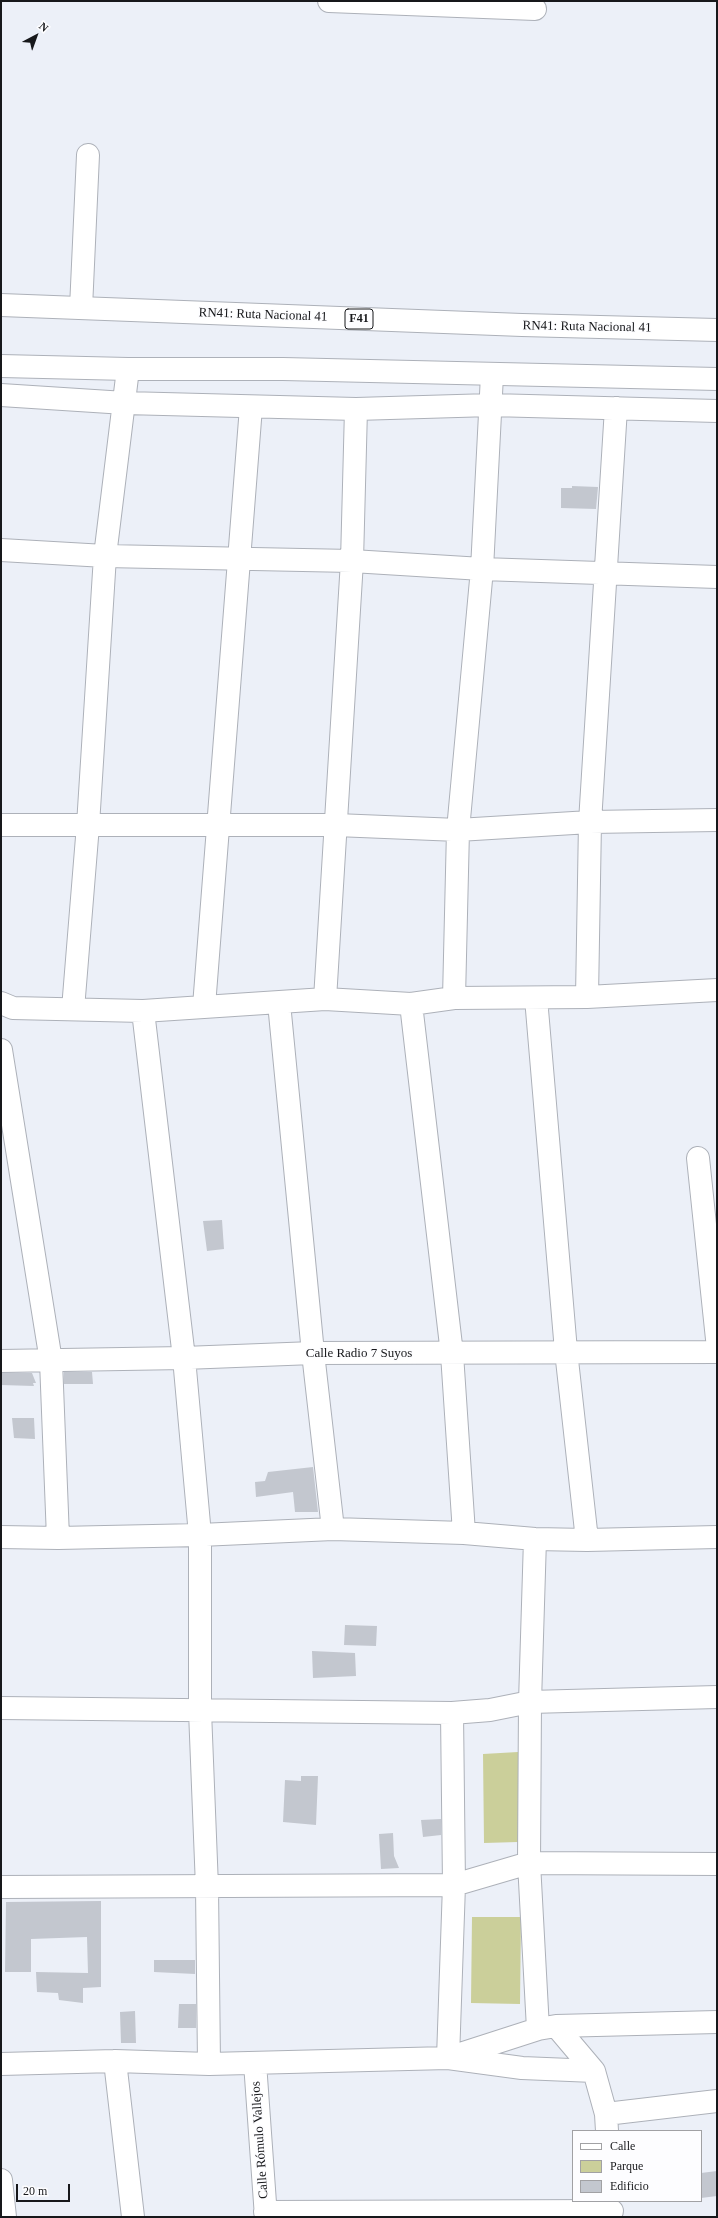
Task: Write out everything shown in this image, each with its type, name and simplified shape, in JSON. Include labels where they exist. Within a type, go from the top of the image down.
[{"type":"street","points":[[329,1],[535,9]]},
{"type":"street","points":[[81,308],[88,155]]},
{"type":"street","name":"RN41: Ruta Nacional 41","points":[[1,305],[522,325],[717,330]]},
{"type":"street","points":[[1,390],[2,366],[128,369],[283,369],[717,379]]},
{"type":"street","points":[[73,1008],[88,825],[105,556],[128,369]]},
{"type":"street","points":[[454,998],[458,830],[482,569],[492,374]]},
{"type":"street","points":[[1,395],[125,403],[251,407],[356,409],[491,404],[717,411]]},
{"type":"street","points":[[204,1006],[251,407]]},
{"type":"street","points":[[586,997],[590,822],[607,574],[616,408]]},
{"type":"street","points":[[325,999],[352,561],[356,409]]},
{"type":"street","points":[[1,550],[105,556],[352,561],[482,569],[717,577]]},
{"type":"street","points":[[1,825],[336,825],[458,830],[590,822],[717,820]]},
{"type":"street","points":[[5,1006],[143,1011],[204,1006],[279,1004],[325,999],[412,1004],[454,998],[586,997],[717,990]]},
{"type":"street","points":[[536,998],[566,1351],[587,1540]]},
{"type":"street","points":[[279,1004],[313,1353],[333,1529]]},
{"type":"street","points":[[412,1004],[452,1354],[464,1533]]},
{"type":"street","points":[[143,1011],[184,1358],[200,1535],[200,1711],[207,1887],[209,2064]]},
{"type":"street","points":[[1,1050],[51,1361],[58,1538]]},
{"type":"street","points":[[698,1158],[713,1266],[717,1339]]},
{"type":"street","name":"Calle Radio 7 Suyos","points":[[1,1360],[51,1361],[313,1353],[452,1354],[566,1351],[717,1352]]},
{"type":"street","points":[[1,1537],[58,1538],[200,1535],[333,1529],[464,1533],[535,1539],[587,1540],[717,1537]]},
{"type":"street","points":[[535,1539],[530,1702],[529,1864],[547,2028],[594,2070],[606,2122],[717,2101]]},
{"type":"street","points":[[1,1708],[452,1713],[490,1710],[530,1702],[717,1698]]},
{"type":"street","points":[[448,2058],[454,1885],[452,1713]]},
{"type":"street","points":[[1,1887],[454,1885],[529,1864],[717,1864]]},
{"type":"street","points":[[448,2058],[547,2028],[717,2022]]},
{"type":"street","points":[[1,2064],[115,2061],[209,2064],[448,2058],[522,2068],[594,2070]]},
{"type":"street","points":[[115,2061],[133,2217]]},
{"type":"street","name":"Calle Rómulo Vallejos","points":[[255,2063],[266,2214]]},
{"type":"street","points":[[1,2180],[5,2217]]},
{"type":"street","points":[[266,2214],[612,2210]]},
{"type":"green space","points":[[518,1752],[518,1842],[484,1843],[483,1754]]},
{"type":"green space","points":[[472,1917],[521,1917],[520,2004],[471,2003]]},
{"type":"building","points":[[572,486],[598,487],[596,509],[561,508],[561,488],[572,488]]},
{"type":"building","points":[[222,1220],[224,1249],[207,1251],[203,1221]]},
{"type":"building","points":[[64,1372],[92,1372],[93,1384],[64,1384]]},
{"type":"building","points":[[1,1373],[32,1373],[36,1383],[33,1383],[34,1386],[1,1385]]},
{"type":"building","points":[[12,1418],[34,1418],[35,1439],[14,1438]]},
{"type":"building","points":[[313,1467],[318,1512],[295,1512],[293,1492],[256,1497],[255,1482],[265,1481],[268,1472]]},
{"type":"building","points":[[345,1625],[377,1626],[376,1646],[344,1645]]},
{"type":"building","points":[[312,1651],[355,1653],[356,1676],[313,1678]]},
{"type":"building","points":[[301,1776],[318,1776],[316,1825],[283,1822],[285,1780],[301,1781]]},
{"type":"building","points":[[441,1819],[441,1835],[423,1837],[421,1820]]},
{"type":"building","points":[[393,1833],[394,1856],[399,1868],[381,1869],[379,1834]]},
{"type":"building","points":[[101,1901],[101,1987],[83,1988],[83,2003],[59,2000],[58,1993],[37,1992],[36,1972],[88,1973],[87,1937],[31,1939],[31,1972],[5,1972],[6,1902]]},
{"type":"building","points":[[154,1960],[195,1960],[195,1974],[154,1972]]},
{"type":"building","points":[[179,2004],[196,2004],[196,2028],[178,2028]]},
{"type":"building","points":[[135,2011],[136,2043],[121,2043],[120,2012]]},
{"type":"building","points":[[717,2171],[717,2196],[702,2198],[702,2173]]}]
